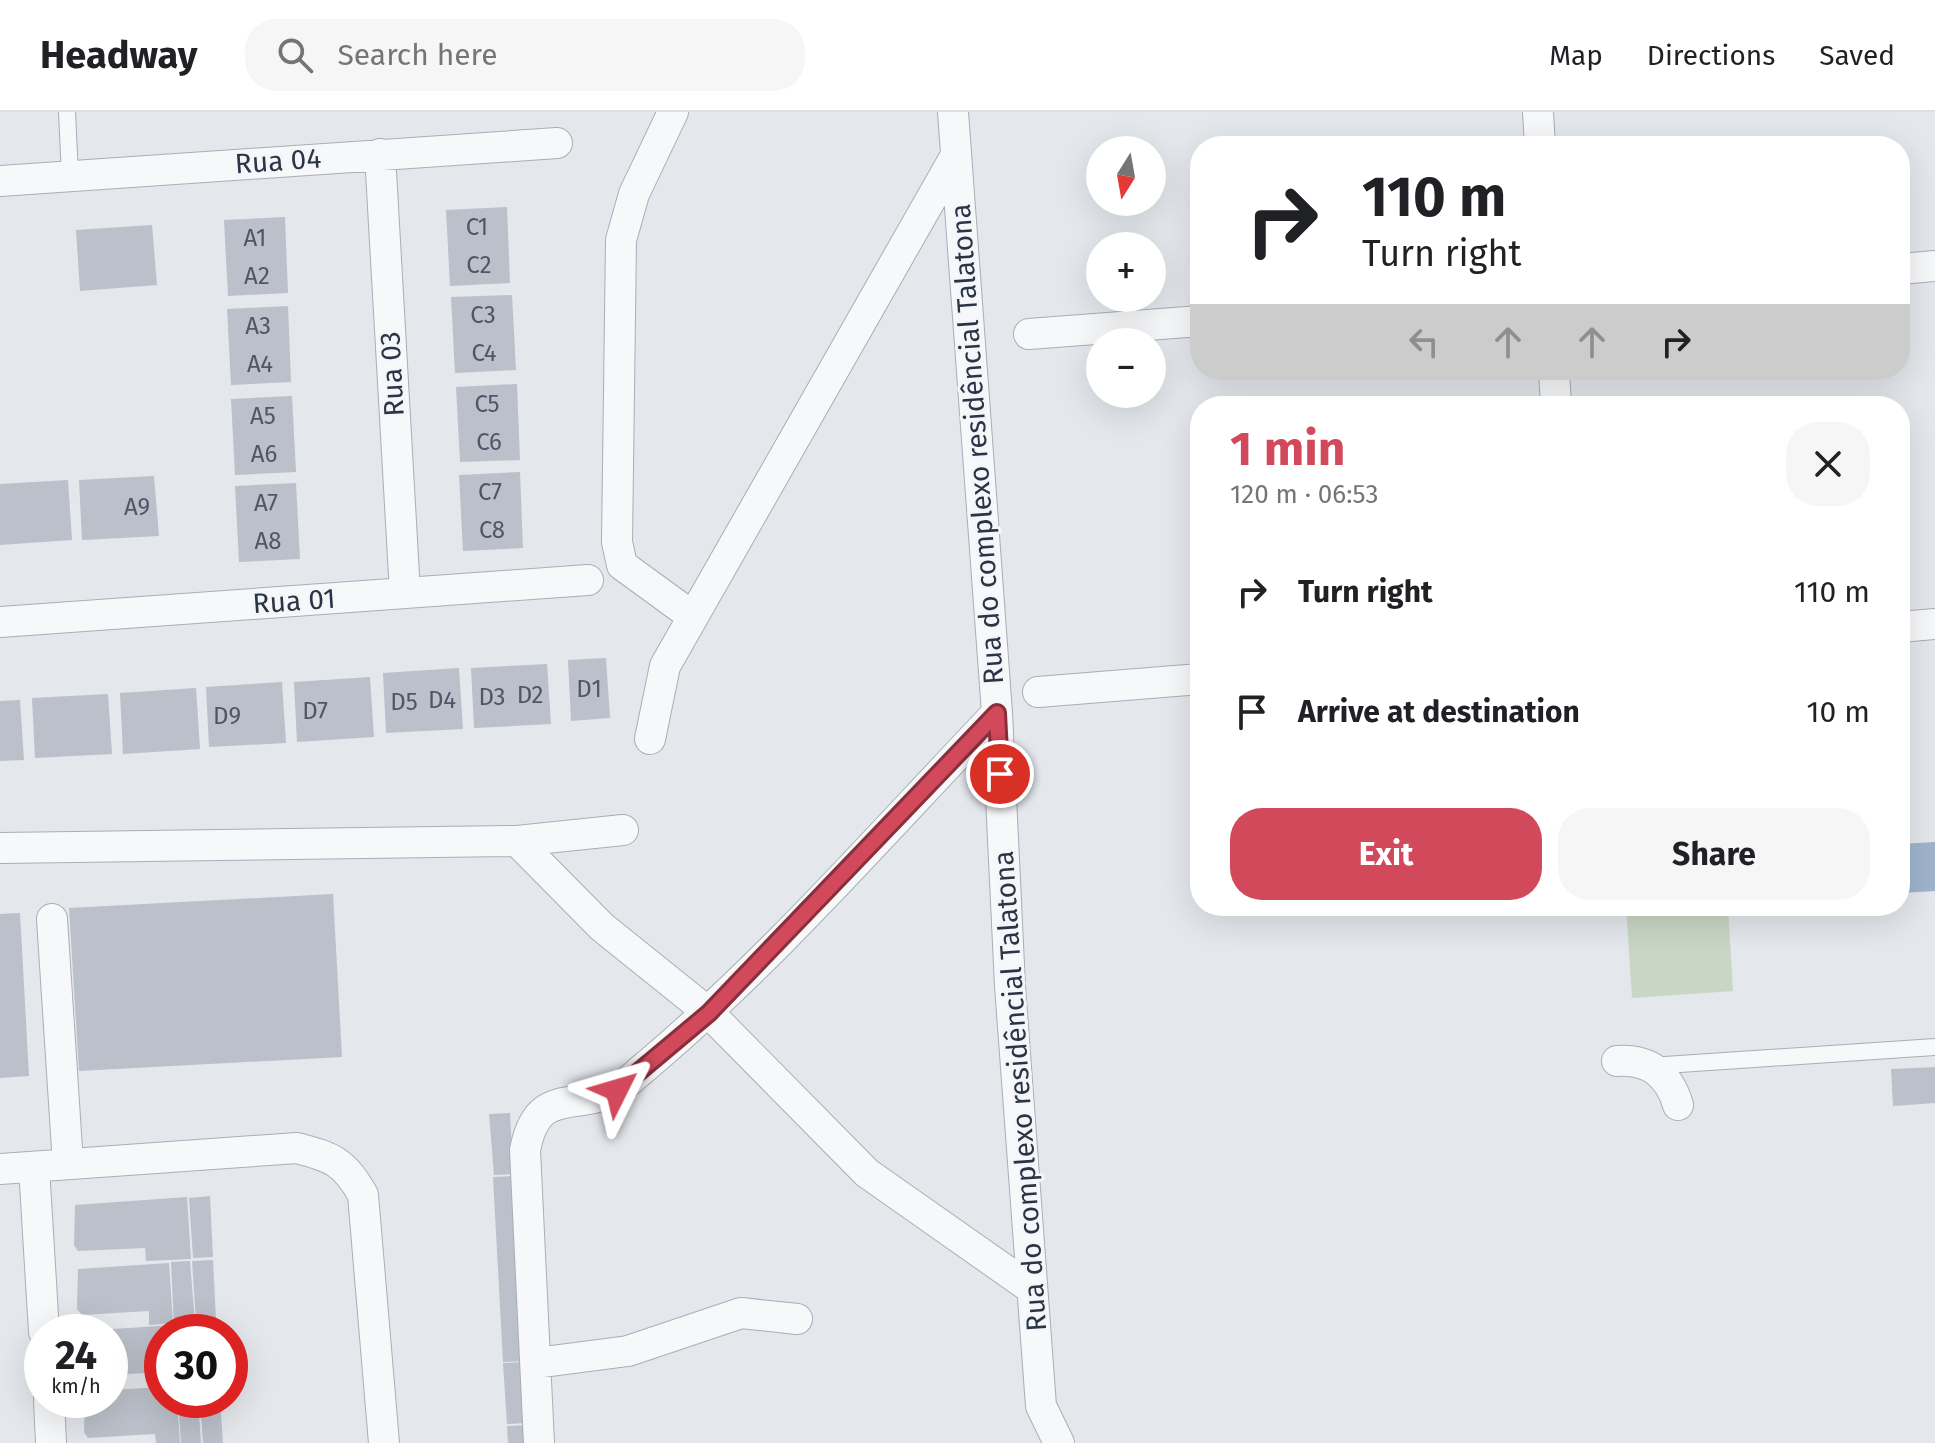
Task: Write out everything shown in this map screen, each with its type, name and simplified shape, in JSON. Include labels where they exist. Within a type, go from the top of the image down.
[{"type":"street","points":[[673,112],[634,194],[621,240],[617,542],[622,565],[692,616]]},
{"type":"street","name":"Rua do complexo residêncial Talatona","points":[[953,112],[997,713],[1010,986],[1041,1406],[1059,1443]]},
{"type":"street","points":[[1538,112],[1539,136]]},
{"type":"street","name":"Rua 04","points":[[0,180],[557,143]]},
{"type":"street","name":"Rua 03","points":[[380,154],[405,593]]},
{"type":"street","points":[[650,739],[665,666],[955,157]]},
{"type":"street","points":[[1910,268],[1935,266]]},
{"type":"street","points":[[1029,334],[1190,322]]},
{"type":"street","name":"Rua 01","points":[[0,622],[588,580]]},
{"type":"street","points":[[1910,626],[1935,624]]},
{"type":"street","points":[[1038,692],[1190,680]]},
{"type":"street","points":[[539,1443],[525,1150],[530,1127],[542,1110],[571,1099],[597,1097],[617,1090],[709,1013],[997,713]]},
{"type":"street","points":[[0,848],[517,841],[623,830]]},
{"type":"street","points":[[517,841],[602,927],[709,1013],[867,1173],[1032,1289]]},
{"type":"street","points":[[52,919],[68,1164]]},
{"type":"street","points":[[1617,1061],[1634,1060],[1664,1075],[1678,1105]]},
{"type":"street","points":[[0,1169],[297,1148],[328,1156],[350,1172],[363,1195],[384,1443]]},
{"type":"street","points":[[34,1167],[43,1314]]},
{"type":"street","points":[[536,1363],[628,1351],[741,1313],[797,1319]]},
{"type":"street","points":[[50,1418],[51,1443]]},
{"type":"lane","points":[[67,112],[70,175]]},
{"type":"lane","points":[[0,164],[0,180]]},
{"type":"lane","points":[[1650,1066],[1935,1047]]},
{"type":"green space","points":[[1627,916],[1729,916],[1733,991],[1632,998]]},
{"type":"water","points":[[1935,842],[1935,891],[1910,892],[1910,843]]},
{"type":"building","points":[[507,207],[510,283],[450,286],[446,210]]},
{"type":"building","points":[[285,217],[288,293],[228,296],[224,220]]},
{"type":"building","points":[[152,225],[157,285],[80,291],[76,230]]},
{"type":"building","points":[[512,295],[516,370],[455,373],[451,297]]},
{"type":"building","points":[[288,306],[291,382],[231,385],[227,309]]},
{"type":"building","points":[[517,384],[520,460],[460,462],[456,387]]},
{"type":"building","points":[[292,396],[296,472],[235,475],[231,399]]},
{"type":"building","points":[[520,472],[523,548],[463,551],[459,475]]},
{"type":"building","points":[[154,476],[159,536],[82,540],[79,480]]},
{"type":"building","points":[[68,480],[72,540],[0,545],[0,484]]},
{"type":"building","points":[[296,483],[300,559],[239,562],[235,486]]},
{"type":"building","points":[[606,658],[610,718],[571,721],[568,660]]},
{"type":"building","points":[[547,664],[551,724],[474,728],[471,668]]},
{"type":"building","points":[[459,668],[463,729],[386,733],[383,673]]},
{"type":"building","points":[[370,677],[374,737],[297,742],[294,682]]},
{"type":"building","points":[[282,682],[286,743],[209,747],[206,687]]},
{"type":"building","points":[[196,688],[200,749],[123,754],[120,693]]},
{"type":"building","points":[[108,694],[112,754],[35,758],[32,698]]},
{"type":"building","points":[[20,700],[24,760],[0,761],[0,701]]},
{"type":"building","points":[[333,894],[342,1057],[79,1071],[69,908]]},
{"type":"building","points":[[20,913],[29,1076],[0,1078],[0,914]]},
{"type":"building","points":[[1935,1067],[1935,1103],[1893,1106],[1891,1069]]},
{"type":"building","points":[[510,1113],[513,1174],[494,1175],[489,1114]]},
{"type":"building","points":[[513,1176],[524,1361],[503,1362],[493,1177]]},
{"type":"building","points":[[210,1196],[213,1257],[193,1258],[189,1198]]},
{"type":"building","points":[[187,1197],[191,1259],[146,1261],[145,1248],[78,1251],[74,1245],[75,1205]]},
{"type":"building","points":[[213,1260],[216,1314],[196,1314],[192,1261]]},
{"type":"building","points":[[190,1261],[194,1314],[173,1314],[171,1262]]},
{"type":"building","points":[[169,1263],[172,1314],[149,1314],[149,1311],[81,1314],[77,1309],[78,1269]]},
{"type":"building","points":[[144,1327],[144,1373],[128,1374],[128,1328]]},
{"type":"building","points":[[523,1362],[527,1423],[507,1424],[503,1363]]},
{"type":"building","points":[[144,1388],[144,1418],[178,1418],[180,1443],[156,1443],[155,1434],[88,1438],[84,1432],[84,1418],[128,1418],[128,1389]]},
{"type":"building","points":[[179,1418],[199,1418],[201,1443],[181,1443]]},
{"type":"building","points":[[201,1418],[221,1418],[223,1443],[203,1443]]},
{"type":"building","points":[[527,1425],[528,1443],[508,1443],[507,1426]]},
{"type":"route","points":[[617,1090],[709,1013],[997,713],[1000,774]]}]
